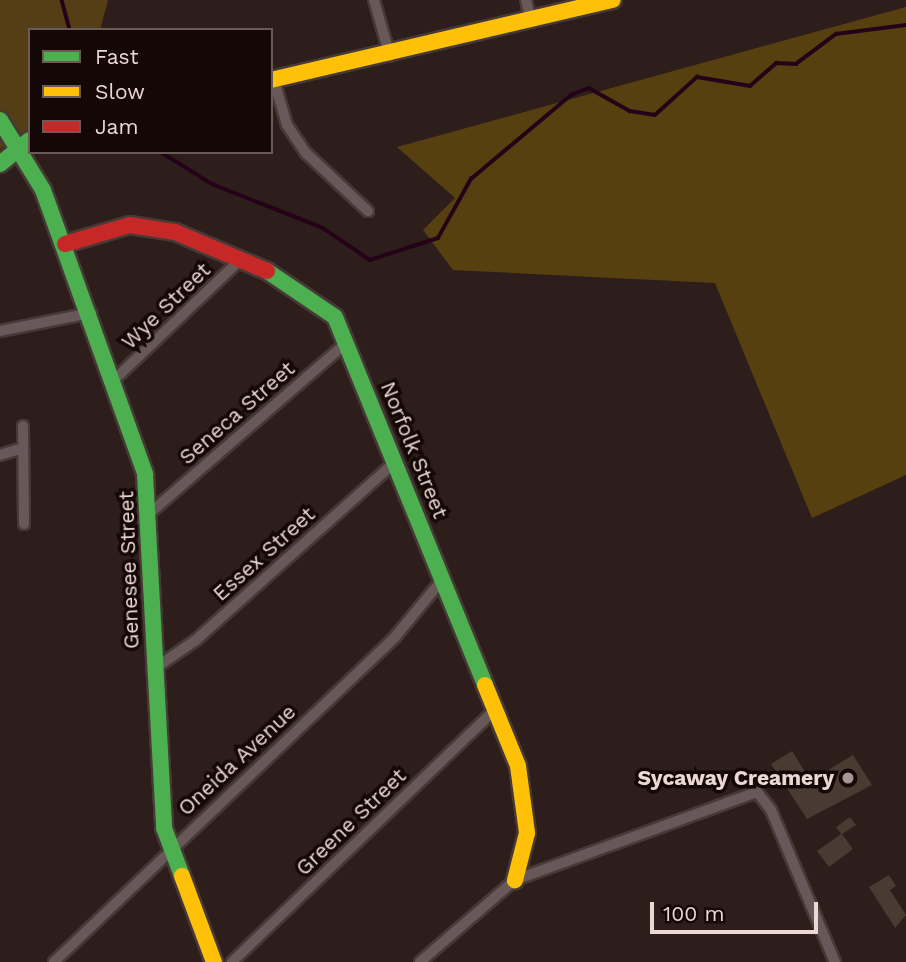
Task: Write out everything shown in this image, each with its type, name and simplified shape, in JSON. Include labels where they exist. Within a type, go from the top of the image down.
[{"type":"street","points":[[374,0],[390,56]]},
{"type":"street","points":[[526,0],[531,21]]},
{"type":"street","points":[[368,211],[306,153],[287,125],[273,80],[390,56],[613,0]]},
{"type":"street","name":"Genesee Street","points":[[0,120],[25,144]]},
{"type":"street","points":[[0,164],[25,144]]},
{"type":"street","name":"Genesee Street","points":[[29,154],[115,379],[151,512],[154,669],[169,851],[214,962]]},
{"type":"street","name":"Norfolk Street","points":[[65,244],[144,225],[241,259],[321,302],[347,341],[496,709],[527,810],[515,880]]},
{"type":"street","name":"Wye Street","points":[[115,379],[241,259]]},
{"type":"street","points":[[0,331],[91,313]]},
{"type":"street","name":"Seneca Street","points":[[151,512],[347,341]]},
{"type":"street","points":[[23,426],[20,449],[24,524]]},
{"type":"street","points":[[0,455],[20,449]]},
{"type":"street","name":"Essex Street","points":[[154,669],[196,640],[396,462]]},
{"type":"street","name":"Oneida Avenue","points":[[54,962],[395,637],[442,580]]},
{"type":"street","name":"Greene Street","points":[[232,962],[496,709]]},
{"type":"street","points":[[420,962],[515,880],[757,792],[771,810],[835,962]]},
{"type":"shaded area","points":[[0,0],[108,0],[101,28],[28,28],[28,131],[0,149]]},
{"type":"shaded area","points":[[906,7],[906,475],[812,518],[715,283],[453,270],[423,230],[455,198],[397,147]]},
{"type":"building","points":[[792,751],[815,788],[829,778],[825,772],[853,755],[872,785],[807,819],[771,764]]},
{"type":"building","points":[[850,817],[856,825],[842,834],[853,849],[829,867],[817,851],[841,834],[836,827]]},
{"type":"building","points":[[889,875],[896,886],[890,890],[906,915],[895,928],[869,887]]},
{"type":"waterway","points":[[62,0],[69,28]]},
{"type":"waterway","points":[[164,154],[212,184],[323,228],[370,260],[438,238],[471,179],[571,95],[589,88],[630,111],[655,115],[697,77],[750,86],[776,63],[796,64],[836,34],[906,25]]},
{"type":"traffic: fast","points":[[0,120],[43,190],[145,474],[164,828],[182,876]]},
{"type":"traffic: fast","points":[[0,164],[28,142]]},
{"type":"traffic: fast","points":[[267,271],[335,317],[485,685]]},
{"type":"traffic: slow","points":[[273,80],[613,0]]},
{"type":"traffic: slow","points":[[485,685],[518,766],[527,833],[515,880]]},
{"type":"traffic: slow","points":[[182,876],[214,962]]},
{"type":"traffic: jam","points":[[65,244],[130,225],[175,232],[267,271]]},
{"type":"place","name":"Sycaway Creamery","points":[[848,778]]}]
